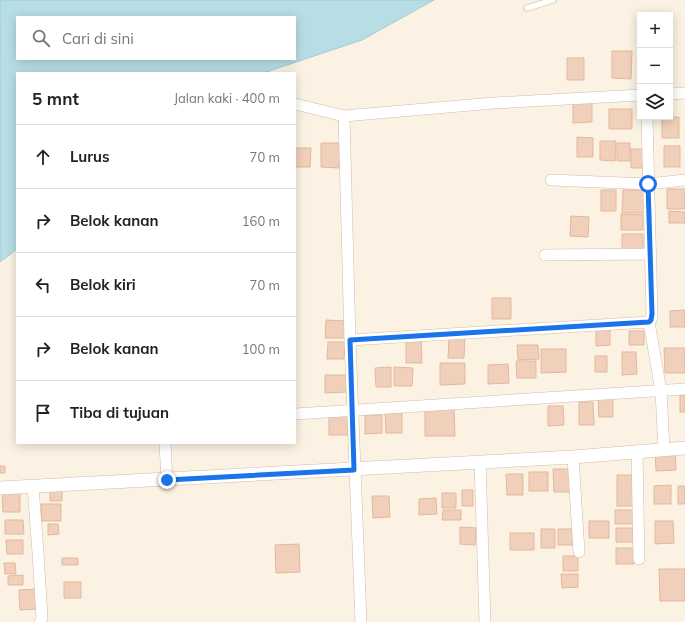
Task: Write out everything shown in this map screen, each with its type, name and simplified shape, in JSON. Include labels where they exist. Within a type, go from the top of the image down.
[{"type":"street","points":[[673,94],[685,93]]},
{"type":"street","points":[[296,104],[344,116],[494,103],[637,95]]},
{"type":"street","points":[[344,116],[354,470],[361,622]]},
{"type":"street","points":[[647,120],[652,317],[649,322],[661,391],[664,450]]},
{"type":"street","points":[[551,180],[648,184],[685,180]]},
{"type":"street","points":[[545,255],[651,254]]},
{"type":"street","points":[[350,340],[649,322]]},
{"type":"street","points":[[296,414],[352,409],[685,389]]},
{"type":"street","points":[[164,444],[167,480]]},
{"type":"street","points":[[0,488],[354,470],[573,457],[685,448]]},
{"type":"street","points":[[637,452],[639,559]]},
{"type":"street","points":[[573,457],[580,552]]},
{"type":"street","points":[[480,462],[485,622]]},
{"type":"street","points":[[33,486],[42,618],[40,622]]},
{"type":"lane","points":[[527,8],[553,0]]},
{"type":"water","points":[[0,0],[434,0],[362,40],[266,72],[16,72],[16,250],[0,262]]},
{"type":"building","points":[[612,51],[632,51],[631,79],[612,78]]},
{"type":"building","points":[[567,58],[584,58],[584,80],[567,80]]},
{"type":"building","points":[[573,102],[592,102],[592,122],[573,123]]},
{"type":"building","points":[[609,109],[632,109],[632,129],[609,129]]},
{"type":"building","points":[[673,117],[679,117],[679,138],[662,138],[662,120],[673,120]]},
{"type":"building","points":[[577,137],[593,138],[593,157],[577,157]]},
{"type":"building","points":[[600,141],[616,141],[615,161],[600,160]]},
{"type":"building","points":[[321,143],[340,143],[339,168],[321,167]]},
{"type":"building","points":[[617,143],[630,143],[630,161],[617,161]]},
{"type":"building","points":[[664,146],[680,146],[680,167],[664,167]]},
{"type":"building","points":[[296,148],[311,148],[310,167],[296,167]]},
{"type":"building","points":[[631,149],[646,149],[646,168],[631,168]]},
{"type":"building","points":[[667,189],[685,189],[685,209],[667,209]]},
{"type":"building","points":[[601,190],[616,190],[616,211],[601,211]]},
{"type":"building","points":[[623,190],[646,190],[645,213],[622,213]]},
{"type":"building","points":[[669,211],[685,212],[685,223],[669,223]]},
{"type":"building","points":[[621,214],[643,215],[643,230],[621,230]]},
{"type":"building","points":[[571,216],[589,217],[588,237],[570,236]]},
{"type":"building","points":[[622,234],[643,234],[643,249],[622,249]]},
{"type":"building","points":[[492,298],[511,298],[511,319],[492,319]]},
{"type":"building","points":[[685,310],[685,327],[670,327],[670,311]]},
{"type":"building","points":[[326,320],[347,321],[346,338],[325,338]]},
{"type":"building","points":[[596,328],[610,328],[610,345],[596,346]]},
{"type":"building","points":[[629,331],[644,331],[644,345],[629,345]]},
{"type":"building","points":[[449,337],[465,337],[464,358],[448,358]]},
{"type":"building","points":[[406,339],[421,339],[422,363],[406,363]]},
{"type":"building","points":[[328,342],[345,342],[344,359],[327,359]]},
{"type":"building","points":[[517,345],[538,345],[539,359],[518,360]]},
{"type":"building","points":[[664,348],[685,348],[685,373],[665,373]]},
{"type":"building","points":[[541,349],[566,349],[566,372],[541,373]]},
{"type":"building","points":[[622,352],[636,352],[637,374],[622,375]]},
{"type":"building","points":[[595,356],[607,356],[607,372],[595,372]]},
{"type":"building","points":[[516,361],[536,361],[536,378],[517,378]]},
{"type":"building","points":[[440,363],[465,363],[465,384],[440,385]]},
{"type":"building","points":[[508,364],[509,383],[488,384],[488,365]]},
{"type":"building","points":[[391,367],[391,387],[376,387],[375,368]]},
{"type":"building","points":[[394,367],[413,368],[412,386],[394,386]]},
{"type":"building","points":[[325,375],[346,375],[347,392],[325,393]]},
{"type":"building","points":[[680,395],[685,395],[685,412],[680,412]]},
{"type":"building","points":[[613,397],[613,417],[599,417],[598,398]]},
{"type":"building","points":[[579,402],[593,402],[594,425],[579,425]]},
{"type":"building","points":[[548,406],[563,406],[564,425],[548,426]]},
{"type":"building","points":[[454,409],[455,436],[425,436],[425,410]]},
{"type":"building","points":[[402,412],[402,433],[386,433],[385,413]]},
{"type":"building","points":[[365,415],[382,415],[382,433],[365,434]]},
{"type":"building","points":[[329,416],[348,416],[348,435],[329,435]]},
{"type":"building","points":[[655,451],[675,451],[676,470],[656,471]]},
{"type":"building","points":[[0,466],[5,466],[5,473],[0,473]]},
{"type":"building","points":[[553,469],[571,469],[571,492],[554,492]]},
{"type":"building","points":[[529,472],[548,472],[548,491],[529,491]]},
{"type":"building","points":[[506,474],[523,474],[523,495],[507,495]]},
{"type":"building","points":[[617,475],[634,475],[635,506],[617,506]]},
{"type":"building","points":[[671,485],[671,504],[654,504],[654,486]]},
{"type":"building","points":[[678,486],[685,486],[685,504],[678,504]]},
{"type":"building","points":[[62,489],[62,501],[50,501],[50,490]]},
{"type":"building","points":[[462,490],[473,490],[473,506],[462,506]]},
{"type":"building","points":[[20,492],[20,512],[3,512],[2,493]]},
{"type":"building","points":[[442,493],[456,493],[456,508],[442,508]]},
{"type":"building","points":[[372,496],[389,496],[390,517],[373,518]]},
{"type":"building","points":[[436,498],[437,514],[419,515],[419,499]]},
{"type":"building","points":[[41,504],[61,504],[61,521],[42,521]]},
{"type":"building","points":[[443,510],[461,510],[461,520],[442,520]]},
{"type":"building","points":[[615,510],[636,510],[637,524],[615,524]]},
{"type":"building","points":[[5,520],[23,520],[24,534],[5,534]]},
{"type":"building","points":[[589,521],[609,521],[609,538],[589,538]]},
{"type":"building","points":[[655,521],[673,521],[674,543],[655,544]]},
{"type":"building","points":[[48,524],[58,524],[59,534],[48,535]]},
{"type":"building","points":[[460,527],[476,528],[475,545],[460,544]]},
{"type":"building","points":[[616,528],[636,528],[636,542],[616,542]]},
{"type":"building","points":[[541,529],[555,529],[555,548],[541,548]]},
{"type":"building","points":[[558,529],[574,529],[574,545],[558,545]]},
{"type":"building","points":[[510,533],[534,533],[534,550],[510,550]]},
{"type":"building","points":[[6,540],[23,540],[23,554],[7,554]]},
{"type":"building","points":[[299,544],[300,572],[276,573],[275,545]]},
{"type":"building","points":[[616,548],[634,548],[634,564],[616,564]]},
{"type":"building","points":[[563,556],[578,556],[578,571],[563,571]]},
{"type":"building","points":[[62,558],[78,558],[78,565],[62,565]]},
{"type":"building","points":[[4,563],[15,563],[16,574],[5,574]]},
{"type":"building","points":[[659,569],[685,569],[685,601],[660,601]]},
{"type":"building","points":[[561,574],[578,574],[578,587],[562,588]]},
{"type":"building","points":[[23,575],[23,585],[8,585],[8,576]]},
{"type":"building","points":[[64,582],[81,582],[81,598],[64,598]]},
{"type":"building","points":[[37,589],[38,609],[20,610],[19,590]]},
{"type":"route","points":[[167,480],[354,470],[350,340],[649,322],[652,314],[648,184]]}]
